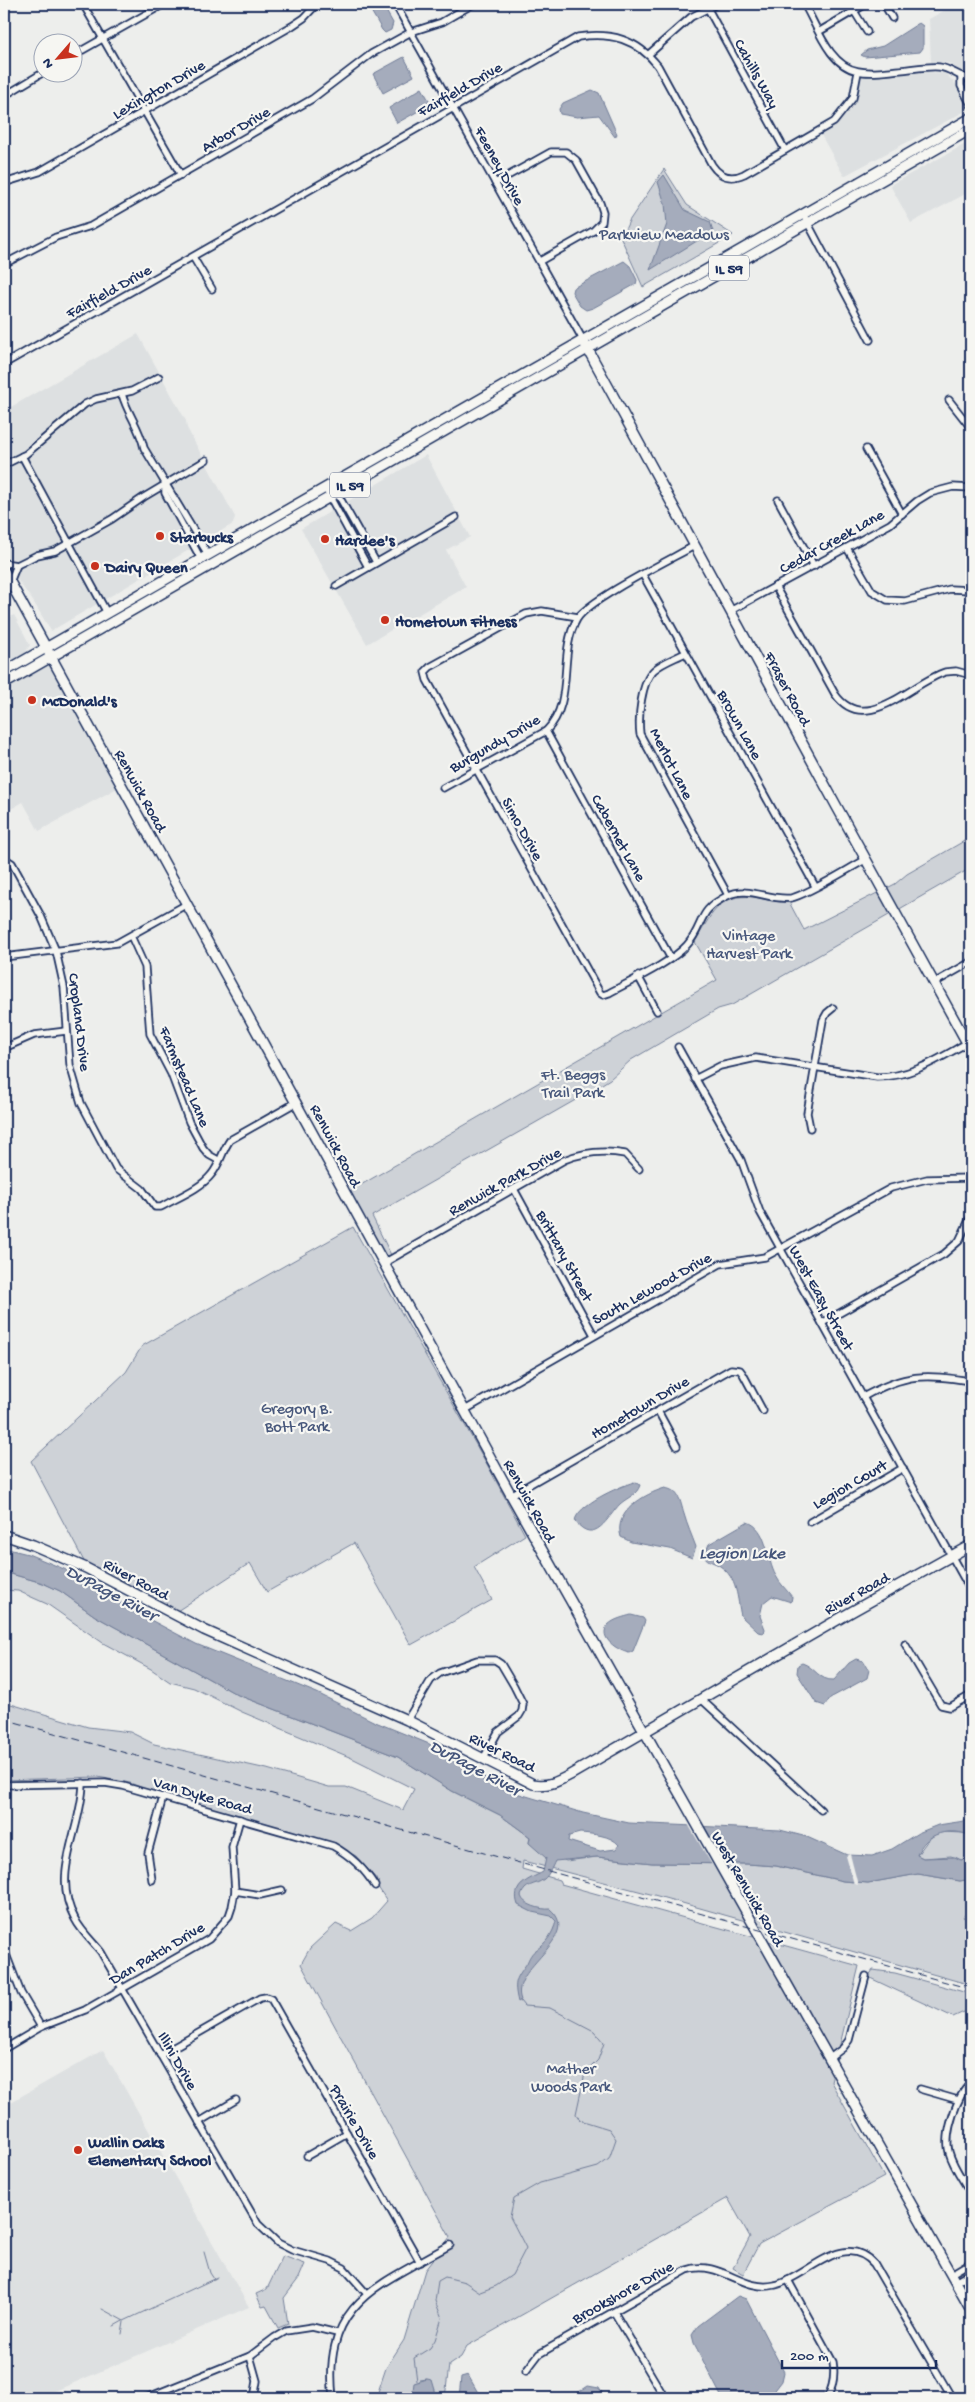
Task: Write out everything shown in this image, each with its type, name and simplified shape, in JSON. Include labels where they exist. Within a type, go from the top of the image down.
[{"type":"street","points":[[83,4],[181,175]]},
{"type":"street","points":[[82,51],[164,4]]},
{"type":"street","name":"Lexington Drive","points":[[4,183],[39,172],[145,112],[292,26],[304,18],[317,4]]},
{"type":"street","name":"Feeney Drive","points":[[395,4],[583,340]]},
{"type":"street","name":"Arbor Drive","points":[[4,264],[56,237],[91,226],[312,99],[371,54],[411,32],[442,22],[473,4]]},
{"type":"street","points":[[649,54],[677,28],[717,4]]},
{"type":"street","points":[[804,4],[839,62],[858,72],[939,67],[952,70],[967,78],[971,83]]},
{"type":"street","points":[[820,31],[866,4]]},
{"type":"street","points":[[884,4],[892,18]]},
{"type":"street","name":"Cahills Way","points":[[708,9],[785,150]]},
{"type":"street","points":[[854,11],[867,32]]},
{"type":"street","name":"Fairfield Drive","points":[[4,364],[578,38],[595,35],[613,36],[626,40],[649,54],[658,66],[712,165],[722,176],[731,178],[739,176],[829,125],[853,98],[858,72]]},
{"type":"street","points":[[961,76],[961,86],[971,105]]},
{"type":"street","points":[[4,96],[32,79]]},
{"type":"street","name":"IL 59","points":[[4,672],[971,118]]},
{"type":"street","name":"IL 59","points":[[4,684],[971,129]]},
{"type":"street","points":[[495,183],[554,151],[566,152],[576,160],[601,206],[602,222],[593,231],[540,261]]},
{"type":"street","points":[[803,214],[870,340]]},
{"type":"street","points":[[193,257],[212,289]]},
{"type":"street","name":"Fraser Road","points":[[583,340],[865,860],[969,1046]]},
{"type":"street","points":[[4,465],[22,456],[85,404],[96,399],[122,394],[160,377]]},
{"type":"street","points":[[122,394],[124,403],[141,434],[144,448],[165,485],[172,490],[210,566]]},
{"type":"street","points":[[949,400],[971,428]]},
{"type":"street","points":[[866,449],[902,514]]},
{"type":"street","points":[[22,456],[107,613]]},
{"type":"street","points":[[4,564],[17,565],[37,555],[55,551],[121,514],[206,460]]},
{"type":"street","points":[[328,486],[368,567]]},
{"type":"street","name":"Cedar Creek Lane","points":[[730,611],[890,524],[923,497],[938,490],[952,487],[971,488]]},
{"type":"street","points":[[333,495],[376,562]]},
{"type":"street","points":[[778,500],[814,566]]},
{"type":"street","points":[[336,586],[456,517]]},
{"type":"street","points":[[578,617],[593,603],[694,546]]},
{"type":"street","points":[[847,548],[869,587],[875,594],[887,600],[900,602],[950,589],[971,590]]},
{"type":"street","points":[[10,582],[17,565]]},
{"type":"street","name":"Renwick Road","points":[[4,571],[511,1495],[644,1732]]},
{"type":"street","name":"Brown Lane","points":[[643,575],[815,886]]},
{"type":"street","points":[[775,586],[835,694],[842,703],[856,711],[878,708],[945,672],[956,671],[971,675]]},
{"type":"street","name":"Simo Drive","points":[[578,617],[542,612],[526,614],[430,667],[425,672],[427,680],[598,990],[603,995],[638,976]]},
{"type":"street","name":"Burgundy Drive","points":[[443,788],[546,731],[555,721],[562,707],[572,632],[578,617]]},
{"type":"street","name":"Merlot Lane","points":[[685,653],[655,670],[650,675],[644,692],[640,734],[728,895]]},
{"type":"street","name":"Cabernet Lane","points":[[546,731],[670,958]]},
{"type":"street","name":"Cropland Drive","points":[[5,858],[12,863],[41,916],[56,951],[64,987],[66,1031],[75,1084],[89,1120],[116,1169],[142,1189],[155,1207],[161,1207],[204,1182],[210,1176],[218,1160]]},
{"type":"street","points":[[658,1011],[638,976],[670,958],[688,944],[706,911],[728,895],[741,891],[788,898],[801,895],[865,860]]},
{"type":"street","points":[[4,957],[117,943],[187,904]]},
{"type":"street","name":"Farmstead Lane","points":[[132,936],[145,967],[150,1034],[171,1074],[188,1122],[203,1148],[209,1155],[218,1160]]},
{"type":"street","points":[[934,982],[971,962]]},
{"type":"street","points":[[810,1128],[807,1113],[823,1020],[833,1008]]},
{"type":"street","points":[[4,1048],[34,1035],[66,1031]]},
{"type":"street","points":[[696,1079],[720,1066],[756,1058],[877,1077],[892,1077],[920,1069],[969,1046]]},
{"type":"street","name":"West Easy Street","points":[[678,1047],[741,1160],[760,1212],[971,1591]]},
{"type":"street","points":[[218,1160],[230,1140],[297,1102]]},
{"type":"street","name":"Renwick Park Drive","points":[[384,1263],[564,1160],[579,1154],[596,1152],[625,1154],[639,1169]]},
{"type":"street","name":"South Lewood Drive","points":[[465,1410],[720,1264],[765,1257],[891,1188],[926,1179],[971,1178]]},
{"type":"street","name":"Brittany Street","points":[[514,1189],[594,1335]]},
{"type":"street","points":[[822,1323],[944,1254],[959,1241],[971,1216]]},
{"type":"street","name":"Hometown Drive","points":[[511,1495],[731,1369],[736,1369],[743,1374],[763,1411]]},
{"type":"street","points":[[863,1397],[886,1384],[924,1375],[971,1381]]},
{"type":"street","points":[[658,1411],[677,1446]]},
{"type":"street","name":"Legion Court","points":[[810,1522],[903,1468]]},
{"type":"street","name":"River Road","points":[[4,1535],[33,1545],[86,1568],[204,1630],[406,1720],[533,1784],[542,1786],[560,1780],[971,1545]]},
{"type":"street","points":[[905,1644],[941,1705],[950,1707],[971,1695]]},
{"type":"street","points":[[406,1720],[431,1680],[440,1673],[478,1660],[495,1660],[501,1664],[523,1704],[519,1716],[498,1732],[483,1759]]},
{"type":"street","points":[[701,1699],[821,1810]]},
{"type":"street","name":"West Renwick Road","points":[[644,1732],[971,2310]]},
{"type":"street","name":"Illini Drive","points":[[83,1783],[82,1807],[66,1861],[65,1887],[73,1917],[101,1952],[250,2212],[278,2243],[292,2250],[330,2261],[344,2268],[367,2294]]},
{"type":"street","name":"Van Dyke Road","points":[[4,1785],[105,1783],[123,1786],[333,1846],[355,1860],[367,1873],[375,1886]]},
{"type":"street","points":[[152,1880],[148,1853],[163,1797]]},
{"type":"street","name":"Dan Patch Drive","points":[[4,2048],[41,2027],[85,2010],[209,1939],[229,1916],[235,1892],[232,1847],[240,1819]]},
{"type":"street","points":[[235,1892],[260,1895],[282,1890]]},
{"type":"street","points":[[4,1949],[21,1993],[41,2027]]},
{"type":"street","points":[[830,2058],[843,2048],[849,2040],[866,1976]]},
{"type":"street","name":"Prairie Drive","points":[[160,2055],[260,1998],[266,1996],[270,1999],[420,2262]]},
{"type":"street","points":[[971,2083],[958,2100],[948,2134],[948,2149],[971,2194]]},
{"type":"street","points":[[920,2089],[958,2100]]},
{"type":"street","points":[[198,2122],[236,2100]]},
{"type":"street","points":[[307,2156],[347,2133]]},
{"type":"street","points":[[333,2398],[331,2362],[337,2333],[350,2311],[367,2294],[450,2245]]},
{"type":"street","name":"Brookshore Drive","points":[[526,2371],[539,2354],[683,2272],[696,2268],[716,2269],[758,2286],[774,2286],[839,2252],[851,2252],[867,2257],[877,2269],[952,2398]]},
{"type":"street","points":[[953,2278],[971,2262]]},
{"type":"street","points":[[953,2278],[971,2273]]},
{"type":"street","points":[[788,2280],[833,2362],[835,2374],[832,2388],[827,2398]]},
{"type":"street","points":[[614,2312],[665,2398]]},
{"type":"street","points":[[146,2398],[250,2356],[274,2338],[300,2328],[318,2328],[337,2333]]},
{"type":"street","points":[[250,2356],[257,2381],[254,2398]]},
{"type":"shaded area","points":[[956,4],[971,4],[971,79],[948,63],[931,62],[929,19]]},
{"type":"shaded area","points":[[926,72],[945,73],[958,86],[971,108],[844,176],[821,135],[836,125],[852,108],[862,76]]},
{"type":"shaded area","points":[[971,141],[971,191],[911,223],[890,185]]},
{"type":"shaded area","points":[[138,334],[186,421],[187,428],[235,517],[233,524],[51,631],[33,601],[4,562],[4,411]]},
{"type":"shaded area","points":[[426,455],[470,537],[446,550],[466,587],[367,644],[301,529]]},
{"type":"shaded area","points":[[14,615],[30,645],[25,653],[4,665],[4,621]]},
{"type":"shaded area","points":[[50,663],[119,787],[39,831],[23,802],[4,813],[4,690]]},
{"type":"shaded area","points":[[103,2050],[249,2307],[39,2398],[4,2398],[4,2106]]},
{"type":"green space","name":"Parkview Meadows","points":[[664,169],[687,205],[733,235],[643,287],[621,238],[629,221]]},
{"type":"green space","points":[[794,223],[795,226],[660,304],[684,286]]},
{"type":"green space","points":[[510,386],[487,403],[400,451]]},
{"type":"green space","points":[[317,496],[319,499],[218,557],[217,554]]},
{"type":"green space","name":"Ft. Beggs Trail Park","points":[[971,837],[971,868],[732,1005],[718,1009],[631,1060],[610,1079],[586,1094],[372,1216],[391,1255],[382,1260],[345,1194],[717,980],[695,942],[716,909],[723,903],[741,897],[789,902],[804,930],[895,884],[907,874]]},
{"type":"green space","name":"Gregory B. Bott Park","points":[[353,1227],[525,1535],[474,1567],[492,1600],[411,1645],[354,1543],[267,1592],[250,1563],[174,1613],[87,1567],[31,1461],[126,1372],[142,1346]]},
{"type":"green space","name":"Mather Woods Park","points":[[4,1572],[43,1583],[60,1591],[95,1616],[238,1695],[398,1757],[452,1791],[500,1815],[530,1837],[529,1843],[566,1861],[597,1857],[652,1863],[776,1866],[843,1881],[868,1883],[918,1874],[960,1881],[971,1879],[971,1907],[963,1917],[971,1924],[971,1985],[654,1895],[523,1861],[522,1869],[559,1880],[561,1884],[859,1966],[831,2082],[884,2177],[759,2244],[743,2274],[733,2268],[750,2237],[728,2198],[467,2346],[461,2357],[449,2365],[445,2398],[434,2398],[435,2390],[427,2379],[420,2380],[412,2398],[376,2398],[386,2368],[404,2340],[425,2270],[450,2237],[301,1964],[310,1948],[336,1924],[351,1931],[372,1918],[387,1901],[376,1884],[379,1882],[356,1856],[320,1839],[153,1792],[130,1783],[98,1777],[4,1780],[4,1702],[88,1727],[130,1732],[154,1744],[267,1769],[329,1787],[346,1787],[403,1810],[414,1789],[354,1759],[242,1712],[194,1688],[170,1682],[151,1669],[103,1643],[47,1604],[18,1591],[4,1590]]},
{"type":"green space","points":[[938,1832],[965,1833],[971,1836],[971,1857],[961,1860],[951,1856],[923,1858],[917,1855],[928,1840]]},
{"type":"green space","points":[[873,1970],[895,1973],[971,1994],[971,2013],[964,2012],[953,2017],[868,1977]]},
{"type":"green space","points":[[283,2256],[305,2264],[299,2278],[284,2298],[288,2324],[278,2328],[266,2306],[262,2307],[256,2294],[267,2289]]},
{"type":"water","points":[[367,4],[382,4],[393,23],[391,30],[385,33],[382,30]]},
{"type":"water","points":[[919,23],[923,26],[923,48],[920,52],[865,57],[861,55],[867,50],[883,46]]},
{"type":"water","points":[[404,57],[414,76],[383,93],[373,74]]},
{"type":"water","points":[[422,88],[431,104],[397,123],[389,108]]},
{"type":"water","points":[[592,90],[599,93],[617,134],[615,137],[599,115],[577,117],[560,114],[559,109],[563,103]]},
{"type":"water","points":[[664,175],[685,210],[710,222],[713,231],[650,270],[667,224],[665,204],[658,182]]},
{"type":"water","points":[[624,261],[630,266],[637,280],[636,284],[593,308],[586,310],[580,306],[572,292],[573,288]]},
{"type":"water","points":[[634,1482],[640,1485],[637,1491],[620,1504],[600,1527],[589,1531],[582,1528],[575,1521],[577,1515],[583,1509],[599,1497]]},
{"type":"water","points":[[665,1488],[677,1494],[680,1501],[696,1547],[692,1558],[670,1549],[631,1542],[621,1537],[620,1528],[622,1520],[632,1505],[648,1495]]},
{"type":"water","name":"Legion Lake","points":[[747,1522],[754,1525],[763,1537],[776,1576],[792,1597],[791,1602],[772,1596],[763,1603],[760,1616],[765,1629],[764,1633],[758,1632],[741,1616],[736,1589],[730,1576],[720,1566],[709,1561],[704,1556],[709,1544]]},
{"type":"water","points":[[4,1548],[28,1554],[64,1569],[108,1593],[128,1608],[196,1644],[317,1693],[373,1721],[439,1748],[503,1789],[583,1813],[629,1823],[780,1830],[807,1837],[847,1855],[872,1856],[892,1849],[918,1833],[938,1825],[971,1820],[971,1836],[955,1832],[940,1833],[926,1841],[917,1855],[923,1858],[955,1857],[961,1860],[971,1857],[971,1879],[960,1881],[918,1874],[868,1883],[843,1881],[776,1866],[652,1863],[597,1857],[555,1861],[546,1877],[525,1889],[521,1896],[529,1904],[542,1909],[550,1909],[558,1920],[558,1931],[552,1942],[525,1976],[520,1988],[521,2000],[518,2002],[516,1981],[532,1954],[549,1938],[556,1921],[551,1916],[532,1912],[518,1905],[516,1898],[519,1888],[522,1884],[543,1872],[546,1858],[529,1843],[530,1837],[500,1815],[452,1791],[398,1757],[238,1695],[95,1616],[60,1591],[43,1583],[4,1572]],"holes":[[[580,1833],[606,1837],[619,1845],[616,1849],[600,1851],[568,1841],[569,1836]]]},
{"type":"water","points":[[631,1615],[643,1618],[645,1621],[633,1651],[629,1653],[615,1647],[607,1639],[605,1630],[613,1621]]},
{"type":"water","points":[[856,1659],[863,1661],[869,1670],[867,1678],[830,1698],[825,1706],[816,1703],[797,1673],[798,1665],[802,1663],[824,1678],[834,1680],[849,1663]]},
{"type":"water","points":[[738,2296],[746,2299],[784,2372],[782,2381],[769,2398],[722,2398],[694,2343],[692,2335],[698,2326]]},
{"type":"water","points":[[468,2375],[481,2398],[459,2398],[461,2377]]},
{"type":"water","points":[[427,2379],[432,2380],[435,2390],[434,2398],[412,2398],[414,2383]]},
{"type":"water","points":[[588,2386],[599,2388],[605,2398],[576,2398],[576,2394]]},
{"type":"pier","points":[[688,1824],[701,1824],[724,1866],[712,1865]]},
{"type":"pier","points":[[850,1854],[858,1885],[854,1884],[846,1856]]},
{"type":"waterway","points":[[417,2381],[414,2358],[430,2348],[435,2340],[442,2318],[435,2301],[438,2281],[445,2277],[465,2282],[480,2292],[496,2286],[512,2275],[526,2248],[510,2217],[514,2198],[540,2183],[598,2167],[609,2159],[616,2139],[609,2129],[580,2120],[576,2114],[585,2073],[598,2060],[604,2043],[594,2031],[550,2008],[524,2006],[520,2001]]},
{"type":"waterway","points":[[204,2252],[210,2273],[214,2279]]},
{"type":"waterway","points":[[102,2309],[124,2321],[218,2277]]},
{"type":"waterway","points":[[114,2326],[123,2321]]},
{"type":"waterway","points":[[122,2334],[124,2322]]},
{"type":"railway","points":[[4,1719],[971,1989]]},
{"type":"place","name":"Starbucks","points":[[160,536]]},
{"type":"place","name":"Hardee's","points":[[325,539]]},
{"type":"place","name":"Dairy Queen","points":[[95,566]]},
{"type":"place","name":"Hometown Fitness","points":[[385,620]]},
{"type":"place","name":"McDonald's","points":[[32,700]]},
{"type":"place","name":"Wallin Oaks Elementary School","points":[[78,2150]]},
{"type":"park label","name":"Vintage Harvest Park","points":[[749,943]]},
{"type":"water label","name":"DuPage River","points":[[112,1592]]},
{"type":"water label","name":"DuPage River","points":[[476,1767]]}]
